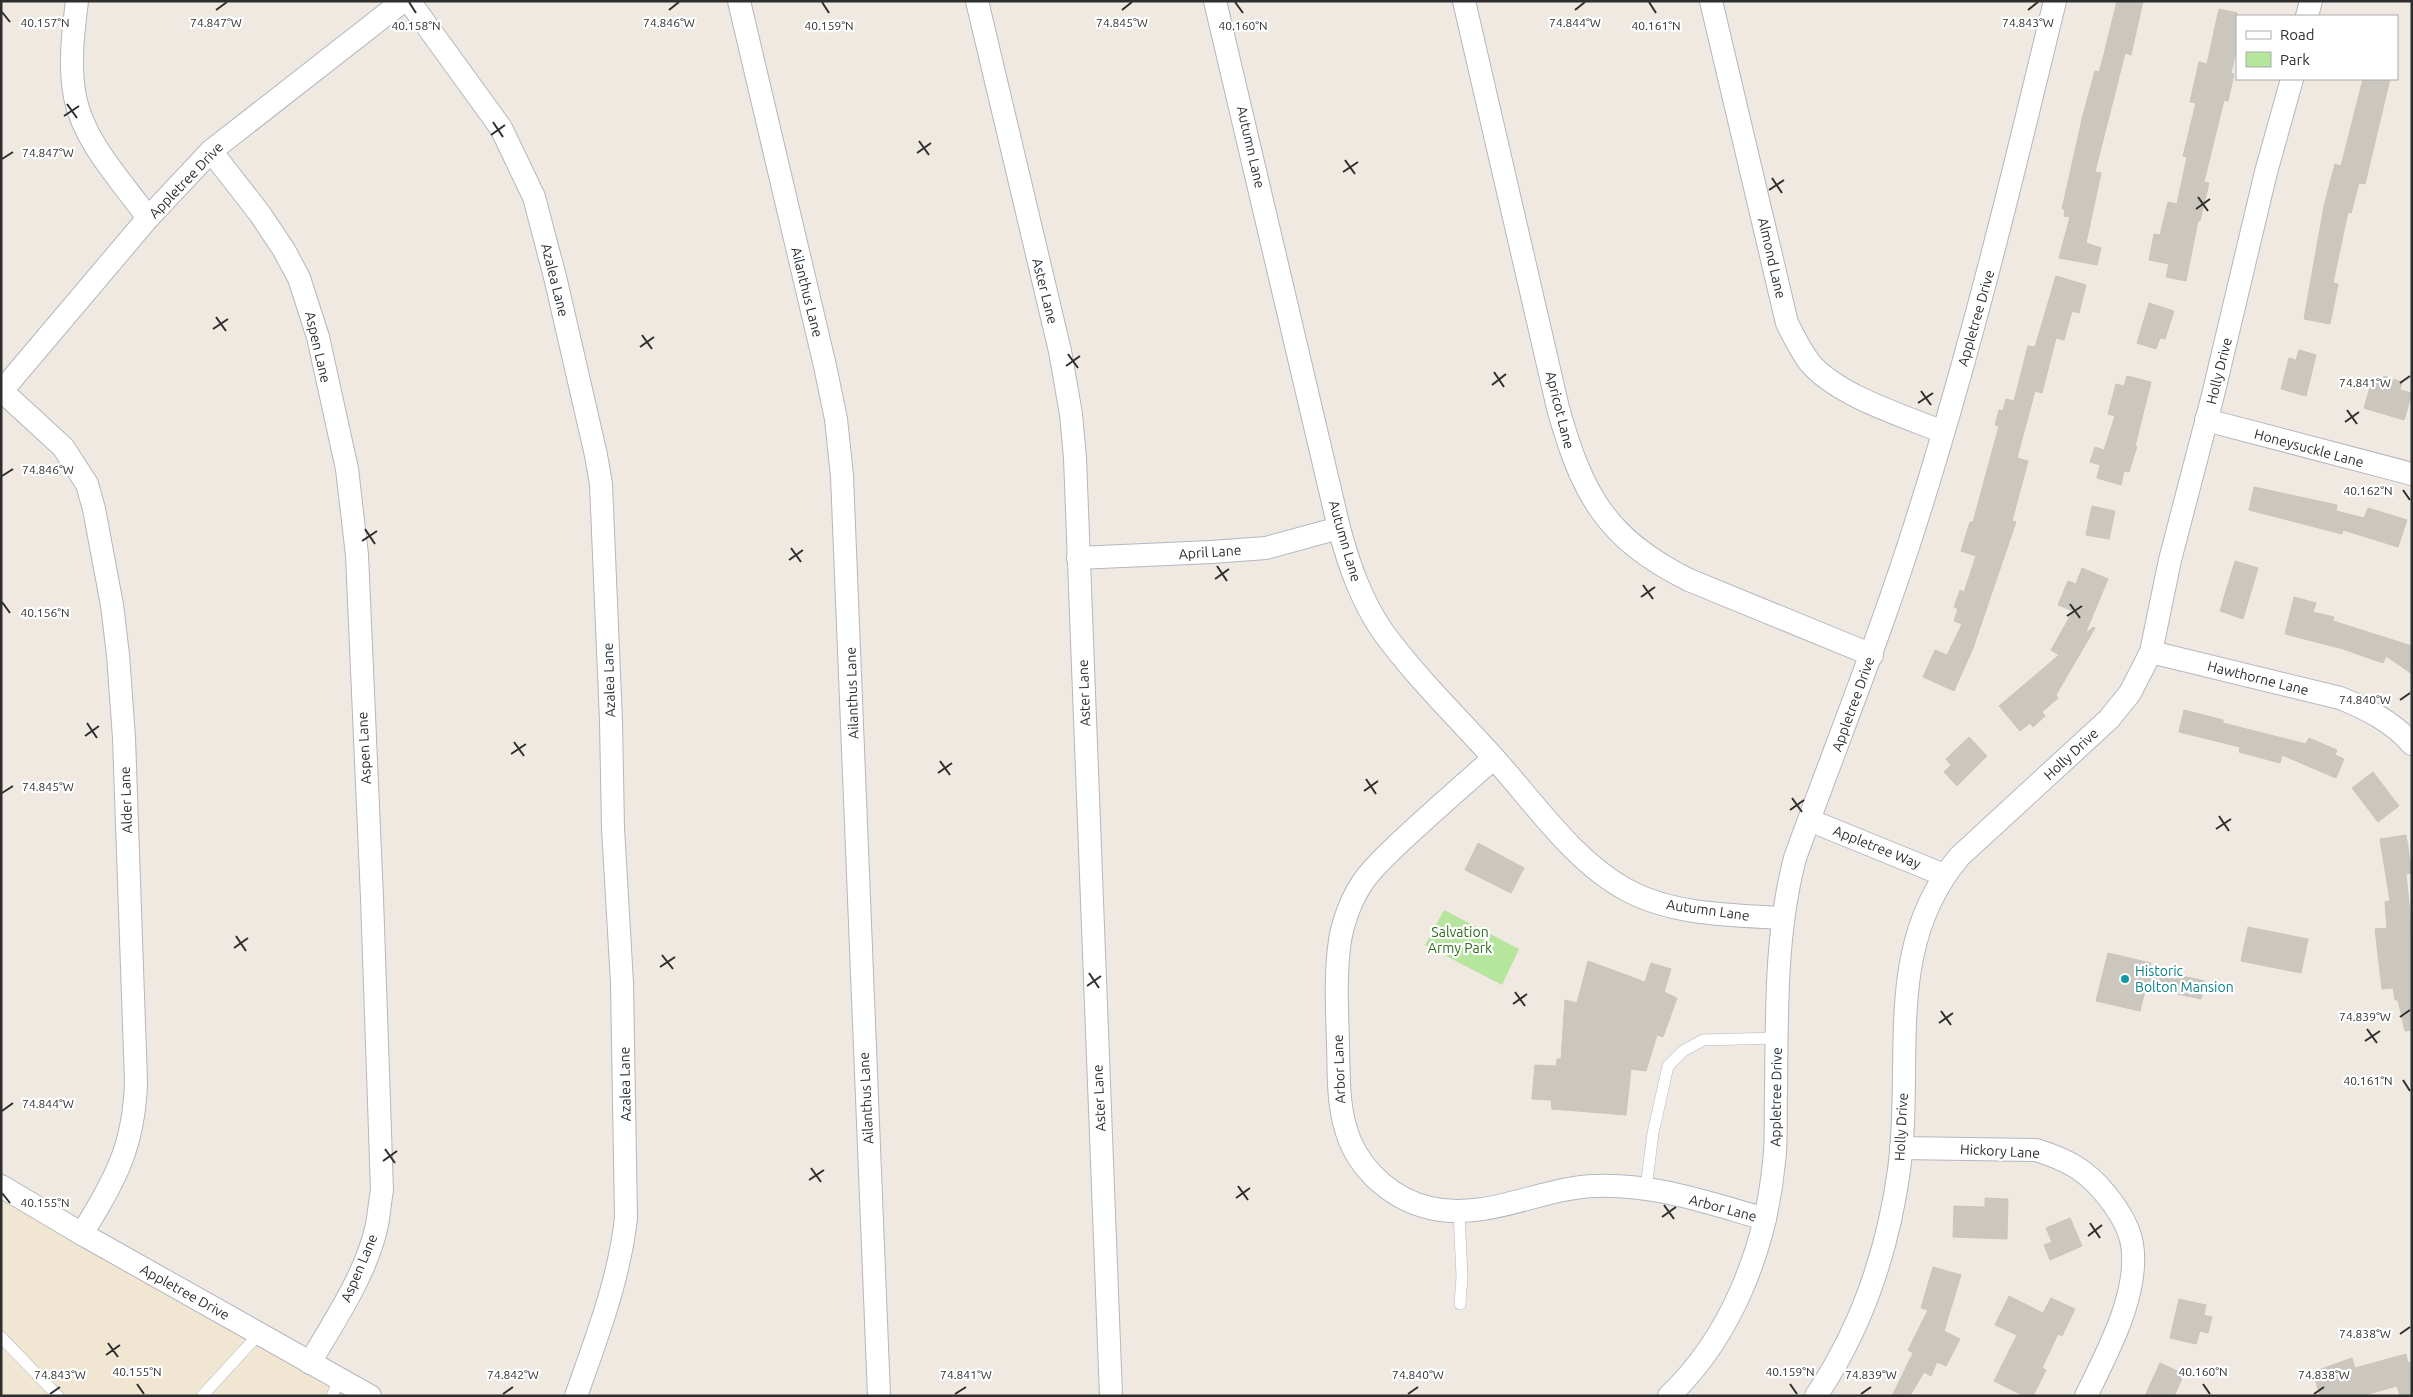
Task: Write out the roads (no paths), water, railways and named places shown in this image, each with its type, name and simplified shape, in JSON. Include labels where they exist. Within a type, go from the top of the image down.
[{"type":"street","points":[[77,1],[72,41],[72,76],[75,99],[93,142],[148,218]]},
{"type":"street","name":"Appletree Drive","points":[[2,392],[148,218],[211,151],[403,1]]},
{"type":"street","name":"Azalea Lane","points":[[409,1],[501,128],[534,196],[592,436],[601,484],[611,722],[613,828],[622,992],[626,1218],[622,1254],[613,1292],[576,1396]]},
{"type":"street","name":"Ailanthus Lane","points":[[739,1],[825,366],[836,419],[842,476],[879,1396]]},
{"type":"street","name":"Aster Lane","points":[[977,1],[1060,351],[1071,414],[1075,458],[1111,1396]]},
{"type":"street","name":"Autumn Lane","points":[[1215,1],[1348,562],[1362,596],[1383,631],[1424,682],[1572,846],[1598,872],[1627,890],[1653,901],[1688,909],[1782,918]]},
{"type":"street","name":"Apricot Lane","points":[[1464,1],[1558,408],[1570,452],[1584,485],[1614,528],[1632,545],[1660,566],[1689,580],[1872,655]]},
{"type":"street","name":"Almond Lane","points":[[1711,1],[1787,323],[1796,343],[1812,364],[1840,387],[1877,406],[1943,432]]},
{"type":"street","name":"Appletree Drive","points":[[1670,1396],[1713,1342],[1736,1301],[1758,1247],[1765,1219],[1774,1161],[1776,1038],[1782,918],[1786,892],[1795,858],[1872,655],[1918,519],[1993,256],[2055,1]]},
{"type":"street","points":[[2308,15],[2311,1]]},
{"type":"street","name":"Holly Drive","points":[[1816,1396],[1832,1371],[1859,1319],[1872,1284],[1890,1219],[1901,1148],[1905,1000],[1912,953],[1925,910],[1944,874],[1960,856],[2109,718],[2130,693],[2151,652],[2170,560],[2266,172],[2292,80]]},
{"type":"street","name":"Aspen Lane","points":[[211,151],[260,214],[284,250],[299,278],[312,314],[347,469],[357,555],[382,1190],[377,1225],[368,1253],[349,1296],[310,1362]]},
{"type":"street","name":"Alder Lane","points":[[2,392],[63,447],[87,484],[94,509],[112,605],[118,655],[124,757],[136,1082],[135,1113],[131,1135],[120,1166],[82,1234]]},
{"type":"street","name":"Honeysuckle Lane","points":[[2206,420],[2412,474]]},
{"type":"street","name":"April Lane","points":[[1078,558],[1266,548],[1339,528]]},
{"type":"street","name":"Hawthorne Lane","points":[[2151,652],[2340,698],[2361,707],[2390,724],[2412,744]]},
{"type":"street","name":"Arbor Lane","points":[[1494,758],[1423,820],[1378,863],[1361,884],[1348,911],[1340,938],[1336,984],[1340,1104],[1351,1142],[1364,1164],[1377,1180],[1404,1200],[1428,1208],[1459,1212],[1475,1211],[1567,1189],[1593,1186],[1646,1188],[1709,1202],[1765,1219]]},
{"type":"street","name":"Appletree Way","points":[[1809,820],[1944,874]]},
{"type":"street","name":"Hickory Lane","points":[[1901,1148],[1974,1148],[2043,1152],[2077,1166],[2094,1179],[2119,1211],[2126,1223],[2132,1244],[2134,1270],[2130,1291],[2110,1344],[2086,1396]]},
{"type":"street","name":"Appletree Drive","points":[[1,1186],[82,1234],[310,1362],[336,1387],[370,1396]]},
{"type":"lane","points":[[1646,1188],[1653,1133],[1668,1066],[1683,1051],[1703,1040],[1776,1038]]},
{"type":"lane","points":[[1459,1212],[1462,1277],[1460,1304]]},
{"type":"lane","points":[[202,1396],[258,1334]]},
{"type":"lane","points":[[1,1337],[58,1396]]},
{"type":"place","name":"Historic Bolton Mansion","points":[[2125,979]]},
{"type":"park label","name":"Salvation Army Park","points":[[1460,940]]}]
